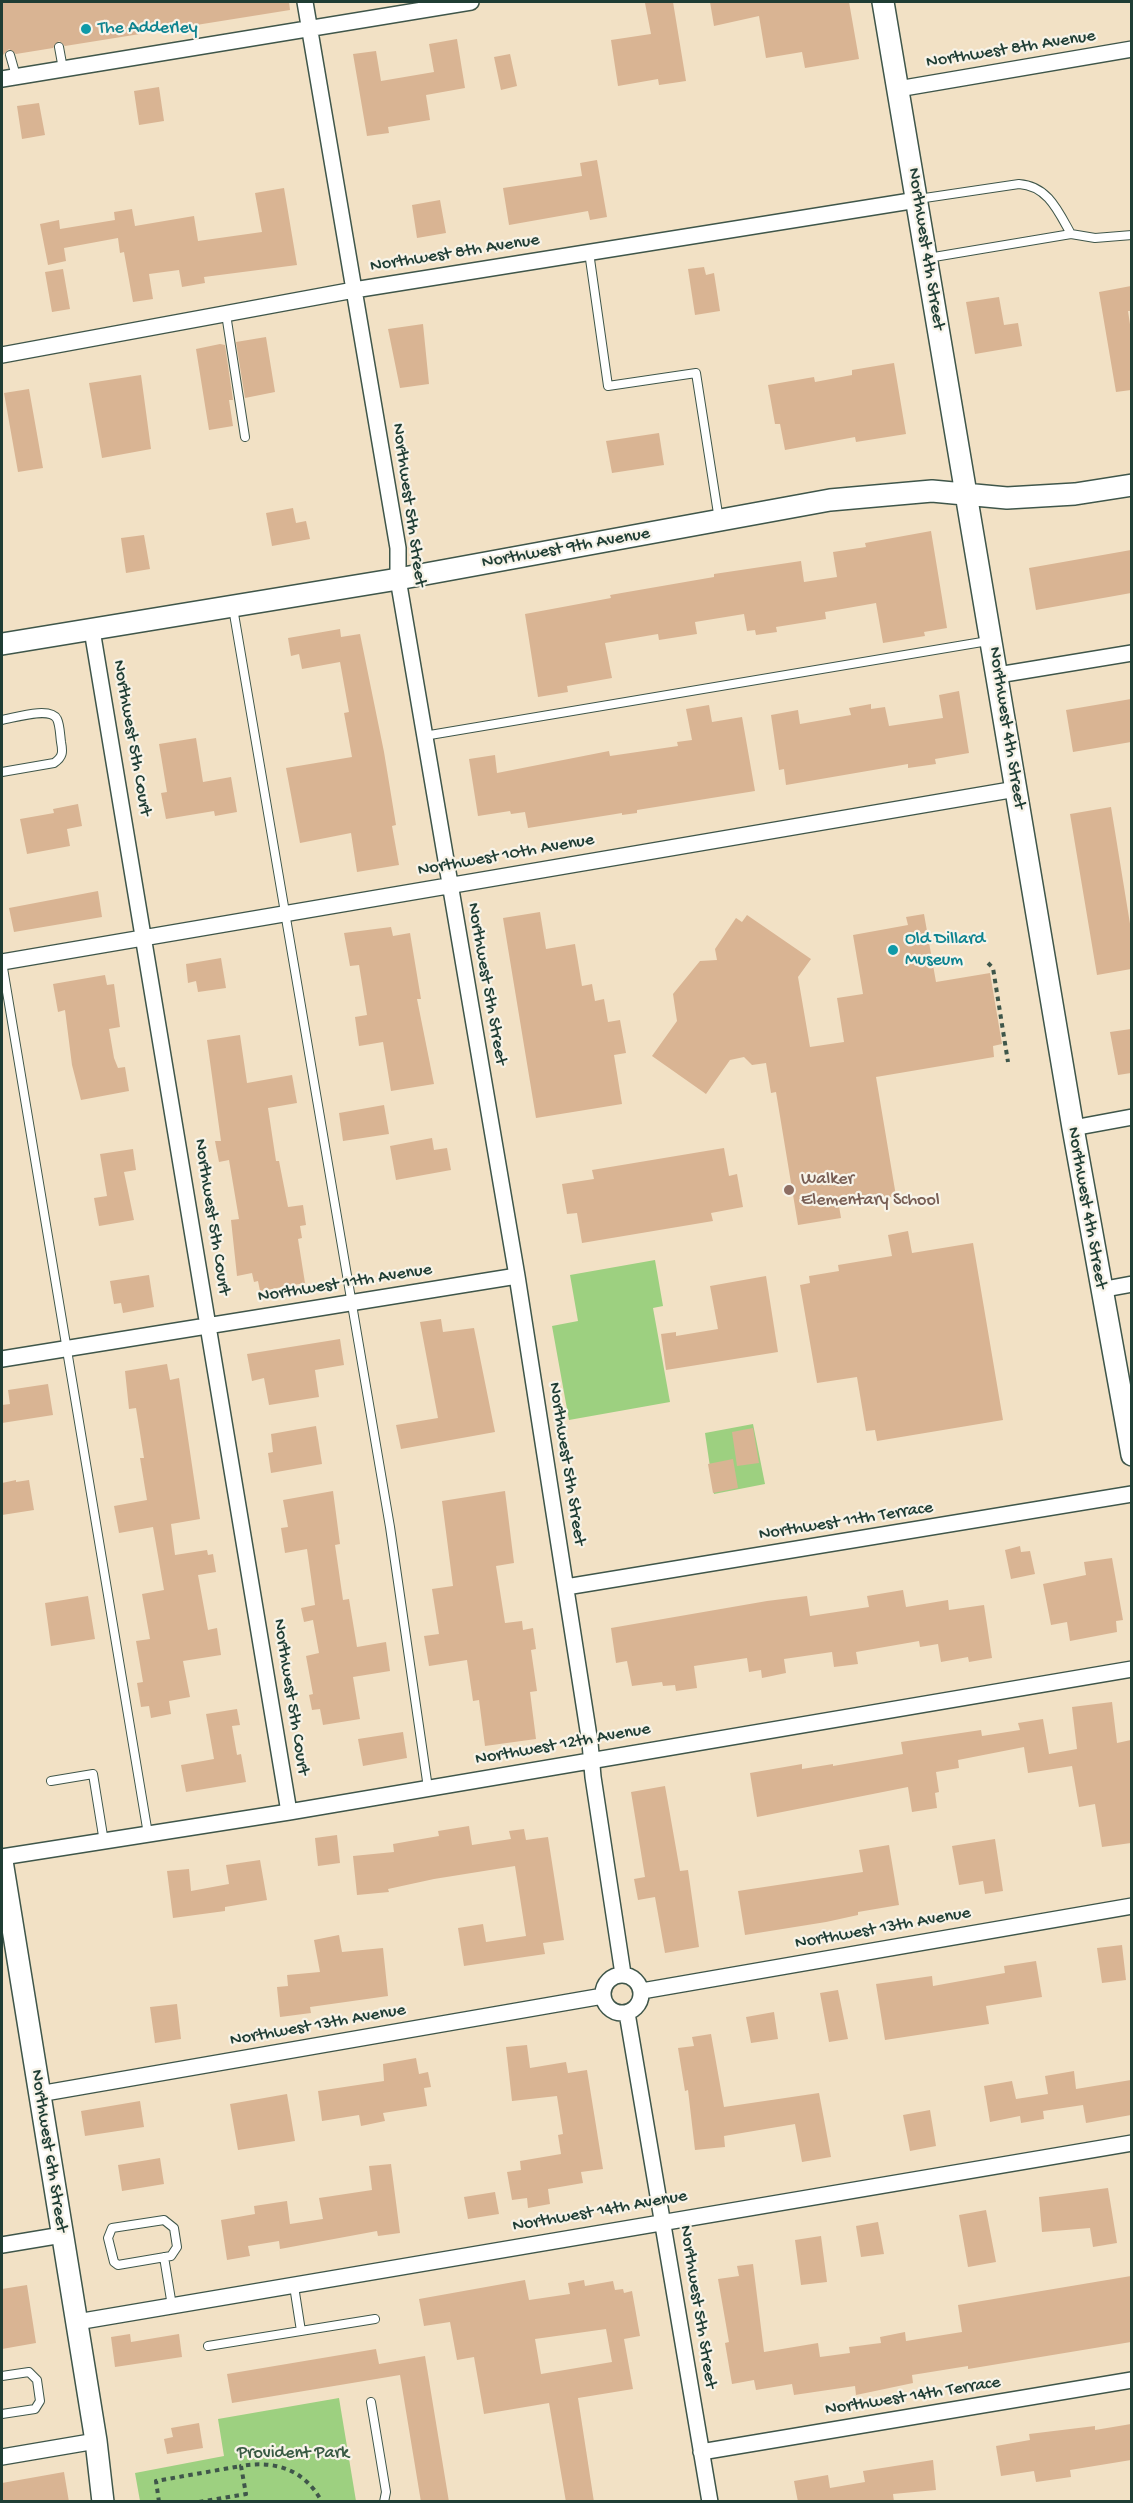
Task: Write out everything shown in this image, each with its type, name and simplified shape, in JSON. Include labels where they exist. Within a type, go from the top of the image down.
[{"type":"street","name":"Northwest 5th Street","points":[[305,2],[398,548],[399,579],[424,736],[517,1276],[593,1759],[593,1777],[622,1974]]},
{"type":"street","points":[[9,78],[471,2]]},
{"type":"street","name":"Northwest 4th Street","points":[[883,2],[998,675],[1072,1128],[1101,1290],[1127,1409],[1131,1455]]},
{"type":"street","name":"Northwest 8th Avenue","points":[[898,88],[1131,49]]},
{"type":"street","name":"Northwest 8th Avenue","points":[[2,355],[354,290],[917,200]]},
{"type":"street","name":"Northwest 9th Avenue","points":[[2,644],[399,579],[830,500],[932,491],[1006,498],[1075,494],[1131,485]]},
{"type":"street","name":"Northwest 5th Court","points":[[92,630],[145,936],[289,1812]]},
{"type":"street","points":[[998,675],[1131,654]]},
{"type":"street","name":"Northwest 10th Avenue","points":[[2,962],[1016,789]]},
{"type":"street","points":[[1072,1128],[1131,1117]]},
{"type":"street","name":"Northwest 11th Avenue","points":[[2,1359],[517,1276]]},
{"type":"street","points":[[1101,1290],[1131,1284]]},
{"type":"street","name":"Northwest 11th Terrace","points":[[566,1587],[1131,1494]]},
{"type":"street","name":"Northwest 12th Avenue","points":[[2,1859],[1131,1669]]},
{"type":"street","name":"Northwest 6th Street","points":[[2,1859],[96,2441],[103,2502]]},
{"type":"street","name":"Northwest 13th Avenue","points":[[642,1991],[1131,1906]]},
{"type":"street","points":[[622,1974],[633,1977],[642,1991],[640,2002],[627,2013],[614,2011],[605,2002],[603,1996],[606,1983],[622,1974]]},
{"type":"street","name":"Northwest 13th Avenue","points":[[39,2094],[603,1996]]},
{"type":"street","name":"Northwest 5th Street","points":[[627,2013],[710,2502]]},
{"type":"street","name":"Northwest 14th Avenue","points":[[76,2322],[1131,2143]]},
{"type":"street","points":[[2,2245],[62,2235]]},
{"type":"street","name":"Northwest 14th Terrace","points":[[701,2452],[1131,2380]]},
{"type":"street","points":[[2,2457],[96,2441]]},
{"type":"street","name":"Northwest 6th Street","points":[[96,2441],[111,2502]]},
{"type":"lane","points":[[59,47],[63,69]]},
{"type":"lane","points":[[9,78],[10,55]]},
{"type":"lane","points":[[917,200],[1019,183],[1032,185],[1045,193],[1071,234]]},
{"type":"lane","points":[[927,258],[1071,234],[1095,238],[1131,235]]},
{"type":"lane","points":[[588,252],[608,386],[696,373],[719,521]]},
{"type":"lane","points":[[226,314],[245,437]]},
{"type":"lane","points":[[233,606],[390,1527],[428,1788]]},
{"type":"lane","points":[[424,736],[992,640]]},
{"type":"lane","points":[[2,720],[45,712],[53,714],[57,720],[63,752],[60,759],[54,763],[2,772]]},
{"type":"lane","points":[[2,962],[148,1834]]},
{"type":"lane","points":[[51,1781],[93,1774],[104,1842]]},
{"type":"lane","points":[[164,2220],[174,2228],[177,2247],[171,2256],[164,2257],[118,2265],[111,2257],[108,2233],[112,2228],[164,2220]]},
{"type":"lane","points":[[164,2257],[172,2306]]},
{"type":"lane","points":[[294,2286],[301,2331]]},
{"type":"lane","points":[[208,2346],[375,2319]]},
{"type":"lane","points":[[2,2376],[28,2372],[37,2380],[40,2401],[35,2409],[2,2414]]},
{"type":"lane","points":[[372,2402],[387,2492],[384,2502]]},
{"type":"path","points":[[988,963],[993,968],[1008,1062]]},
{"type":"path","points":[[159,2502],[156,2481],[262,2464],[290,2468],[310,2483],[322,2502]]},
{"type":"path","points":[[199,2502],[246,2494],[241,2466]]},
{"type":"green space","points":[[655,1260],[663,1306],[653,1308],[670,1402],[569,1420],[552,1326],[578,1321],[570,1275]]},
{"type":"green space","points":[[753,1424],[765,1484],[714,1494],[705,1433]]},
{"type":"green space","name":"Provident Park","points":[[339,2398],[356,2501],[140,2501],[135,2473],[224,2456],[218,2419]]},
{"type":"building","name":"The Adderley","points":[[2,2],[289,2],[290,10],[65,46],[59,41],[53,48],[16,54],[9,49],[2,56]]},
{"type":"building","points":[[673,2],[686,81],[659,85],[658,79],[618,86],[611,40],[651,34],[645,3]]},
{"type":"building","points":[[710,2],[849,2],[859,59],[805,68],[802,52],[766,58],[759,16],[714,26]]},
{"type":"building","points":[[457,39],[465,88],[426,95],[430,120],[388,127],[389,133],[367,136],[353,54],[376,51],[381,81],[434,72],[429,44]]},
{"type":"building","points":[[510,54],[517,86],[501,90],[494,57]]},
{"type":"building","points":[[159,87],[164,121],[139,125],[134,91]]},
{"type":"building","points":[[39,103],[45,135],[22,139],[17,106]]},
{"type":"building","points":[[597,160],[607,217],[590,220],[588,211],[509,225],[503,188],[582,176],[580,163]]},
{"type":"building","points":[[284,188],[297,265],[204,277],[205,283],[182,287],[179,270],[149,274],[153,299],[133,302],[124,252],[120,253],[118,238],[64,248],[66,261],[48,265],[40,224],[59,220],[60,229],[115,220],[114,212],[132,209],[135,226],[194,216],[198,241],[262,232],[255,193]]},
{"type":"building","points":[[440,200],[446,233],[417,238],[412,205]]},
{"type":"building","points":[[704,267],[706,275],[714,273],[720,311],[695,315],[688,269]]},
{"type":"building","points":[[63,269],[70,309],[52,312],[45,272]]},
{"type":"building","points":[[1131,286],[1131,311],[1128,311],[1131,331],[1131,390],[1116,392],[1099,292]]},
{"type":"building","points":[[999,297],[1004,325],[1018,323],[1022,346],[975,354],[966,302]]},
{"type":"building","points":[[423,324],[429,384],[400,388],[388,329]]},
{"type":"building","points":[[266,337],[275,392],[245,398],[236,342]]},
{"type":"building","points":[[225,345],[233,400],[229,400],[233,426],[209,430],[196,349]]},
{"type":"building","points":[[894,363],[906,434],[856,442],[855,437],[785,450],[780,424],[775,424],[768,385],[814,377],[815,382],[852,375],[852,370]]},
{"type":"building","points":[[141,375],[151,449],[102,458],[89,383]]},
{"type":"building","points":[[29,389],[43,468],[18,472],[4,393]]},
{"type":"building","points":[[659,433],[664,465],[612,473],[606,441]]},
{"type":"building","points":[[293,508],[296,523],[306,521],[310,539],[272,546],[266,513]]},
{"type":"building","points":[[931,531],[947,628],[924,632],[925,636],[883,643],[876,603],[825,612],[826,619],[776,627],[777,632],[756,635],[755,630],[747,631],[744,614],[695,622],[697,634],[659,640],[658,634],[605,643],[612,678],[567,686],[568,692],[538,697],[525,614],[611,598],[610,595],[714,577],[714,574],[801,561],[804,582],[837,577],[833,552],[866,547],[865,543]]},
{"type":"building","points":[[144,535],[150,569],[126,573],[121,538]]},
{"type":"building","points":[[1131,550],[1131,593],[1036,610],[1029,568]]},
{"type":"building","points":[[340,629],[341,637],[360,634],[384,752],[396,825],[392,826],[399,865],[357,872],[351,833],[300,843],[286,768],[352,757],[344,713],[349,712],[340,662],[302,669],[299,654],[291,656],[288,638]]},
{"type":"building","points":[[959,691],[969,753],[935,759],[936,764],[908,768],[908,764],[786,785],[784,769],[779,770],[771,715],[798,710],[800,724],[851,715],[849,708],[871,704],[871,709],[885,707],[889,726],[943,718],[939,695]]},
{"type":"building","points":[[1131,699],[1131,742],[1073,752],[1066,710]]},
{"type":"building","points":[[709,705],[712,722],[742,717],[755,791],[637,810],[637,813],[622,815],[622,813],[528,828],[525,812],[511,814],[510,811],[478,816],[469,759],[495,755],[497,773],[609,751],[610,756],[678,746],[677,742],[692,740],[686,709]]},
{"type":"building","points":[[196,738],[203,782],[231,777],[237,812],[215,816],[214,811],[166,819],[161,793],[167,792],[159,744]]},
{"type":"building","points":[[78,804],[82,826],[67,829],[70,846],[27,854],[20,819],[54,813],[53,809]]},
{"type":"building","points":[[1111,807],[1131,930],[1131,969],[1097,975],[1070,814]]},
{"type":"building","points":[[98,891],[102,917],[14,932],[9,908]]},
{"type":"building","points":[[540,912],[546,949],[575,944],[582,986],[592,984],[595,1001],[604,999],[608,1022],[620,1020],[626,1053],[614,1055],[622,1104],[536,1118],[503,918]]},
{"type":"building","points":[[924,914],[936,982],[990,973],[1002,1044],[993,1046],[994,1057],[876,1077],[896,1196],[839,1206],[841,1218],[798,1225],[776,1092],[771,1093],[766,1063],[752,1065],[744,1057],[730,1060],[706,1094],[652,1056],[677,1021],[673,994],[700,961],[717,960],[715,949],[736,918],[742,922],[747,915],[811,959],[798,977],[810,1047],[844,1042],[837,998],[863,994],[853,935],[908,925],[906,917]]},
{"type":"building","points":[[391,927],[393,936],[410,933],[421,999],[417,999],[434,1084],[391,1091],[383,1042],[359,1046],[355,1017],[367,1015],[359,965],[350,966],[344,933]]},
{"type":"building","points":[[221,958],[226,988],[198,992],[196,981],[188,983],[186,964]]},
{"type":"building","points":[[105,975],[107,985],[114,984],[120,1027],[109,1029],[114,1058],[118,1068],[125,1067],[129,1091],[81,1100],[72,1065],[65,1010],[58,1012],[53,984]]},
{"type":"building","points":[[1131,1029],[1131,1073],[1118,1075],[1110,1032]]},
{"type":"building","points":[[240,1035],[247,1083],[292,1075],[297,1103],[268,1108],[276,1161],[279,1161],[288,1207],[303,1205],[306,1225],[300,1226],[302,1238],[298,1239],[305,1283],[260,1291],[258,1281],[254,1282],[252,1273],[237,1276],[231,1220],[239,1219],[229,1160],[219,1162],[215,1141],[221,1141],[207,1040]]},
{"type":"building","points":[[384,1105],[389,1134],[343,1141],[339,1113]]},
{"type":"building","points":[[432,1138],[434,1150],[447,1148],[451,1170],[396,1180],[390,1146]]},
{"type":"building","points":[[724,1148],[729,1176],[737,1174],[743,1207],[711,1213],[713,1221],[582,1243],[577,1213],[567,1214],[562,1184],[594,1179],[592,1170]]},
{"type":"building","points":[[133,1149],[136,1170],[124,1172],[134,1220],[99,1226],[94,1198],[107,1196],[100,1154]]},
{"type":"building","points":[[908,1231],[912,1253],[973,1243],[1003,1420],[877,1441],[875,1430],[866,1431],[857,1377],[817,1383],[800,1285],[810,1283],[809,1276],[839,1271],[838,1265],[892,1256],[888,1235]]},
{"type":"building","points":[[149,1275],[154,1307],[123,1313],[121,1303],[114,1304],[110,1281]]},
{"type":"building","points":[[766,1276],[778,1352],[666,1370],[661,1334],[676,1332],[676,1336],[718,1329],[710,1286]]},
{"type":"building","points":[[441,1319],[443,1332],[474,1328],[495,1432],[401,1449],[396,1425],[438,1418],[420,1322]]},
{"type":"building","points":[[340,1339],[344,1365],[315,1370],[319,1397],[269,1405],[264,1378],[252,1381],[247,1354]]},
{"type":"building","points":[[167,1364],[170,1380],[179,1378],[200,1519],[171,1524],[175,1555],[207,1550],[208,1555],[213,1554],[216,1572],[198,1575],[208,1630],[217,1628],[221,1655],[183,1661],[190,1697],[169,1701],[171,1714],[151,1718],[149,1706],[141,1707],[137,1683],[143,1682],[136,1641],[150,1639],[142,1594],[164,1590],[153,1527],[119,1533],[114,1506],[147,1500],[140,1458],[144,1458],[136,1408],[129,1409],[125,1371]]},
{"type":"building","points":[[48,1384],[53,1415],[2,1423],[2,1405],[10,1404],[8,1390]]},
{"type":"building","points":[[316,1426],[322,1464],[271,1473],[268,1453],[273,1452],[271,1434]]},
{"type":"building","points":[[753,1428],[759,1463],[737,1466],[732,1432]]},
{"type":"building","points":[[733,1459],[738,1488],[713,1493],[708,1464]]},
{"type":"building","points":[[16,1480],[16,1482],[29,1480],[34,1510],[2,1515],[2,1483]]},
{"type":"building","points":[[333,1491],[340,1544],[335,1545],[343,1600],[349,1599],[357,1647],[386,1642],[390,1671],[353,1677],[360,1719],[323,1725],[320,1709],[312,1710],[309,1695],[313,1694],[306,1656],[319,1653],[313,1620],[304,1622],[301,1608],[315,1605],[307,1549],[285,1553],[281,1528],[288,1527],[283,1500]]},
{"type":"building","points":[[505,1491],[514,1563],[496,1566],[505,1623],[522,1621],[523,1630],[533,1628],[536,1649],[531,1650],[537,1691],[530,1692],[536,1739],[485,1746],[479,1700],[473,1701],[467,1660],[429,1666],[424,1636],[439,1634],[432,1589],[453,1586],[442,1501]]},
{"type":"building","points":[[1020,1546],[1021,1552],[1030,1551],[1035,1574],[1011,1579],[1005,1550]]},
{"type":"building","points":[[1112,1558],[1123,1620],[1116,1621],[1117,1632],[1070,1641],[1067,1622],[1051,1625],[1043,1584],[1086,1575],[1084,1562]]},
{"type":"building","points":[[903,1590],[906,1607],[948,1600],[949,1610],[984,1605],[992,1658],[969,1662],[968,1657],[941,1662],[938,1644],[920,1647],[919,1641],[856,1652],[858,1664],[834,1667],[832,1652],[784,1659],[786,1673],[762,1678],[761,1670],[749,1672],[747,1658],[694,1666],[697,1688],[676,1691],[675,1685],[663,1686],[662,1682],[632,1686],[627,1661],[616,1663],[611,1628],[807,1596],[810,1616],[869,1607],[867,1596]]},
{"type":"building","points":[[88,1596],[95,1639],[51,1646],[45,1603]]},
{"type":"building","points":[[1112,1702],[1117,1743],[1131,1740],[1131,1843],[1102,1847],[1095,1804],[1079,1807],[1072,1766],[1028,1773],[1024,1747],[958,1760],[959,1768],[936,1772],[939,1792],[935,1793],[937,1808],[912,1812],[908,1787],[757,1817],[750,1773],[802,1764],[802,1769],[833,1764],[833,1766],[903,1754],[901,1742],[981,1730],[982,1736],[1020,1730],[1018,1723],[1043,1719],[1049,1754],[1077,1749],[1072,1707]]},
{"type":"building","points":[[237,1709],[240,1725],[232,1726],[237,1755],[241,1754],[246,1782],[186,1792],[181,1765],[214,1759],[206,1714]]},
{"type":"building","points":[[403,1732],[407,1758],[363,1766],[358,1739]]},
{"type":"building","points":[[665,1786],[680,1871],[688,1870],[699,1947],[665,1953],[655,1897],[638,1900],[634,1879],[645,1877],[631,1792]]},
{"type":"building","points":[[469,1826],[472,1845],[511,1839],[509,1831],[524,1829],[526,1840],[548,1837],[564,1940],[543,1943],[545,1954],[464,1966],[458,1928],[483,1924],[486,1942],[526,1936],[515,1866],[434,1879],[388,1889],[389,1892],[357,1895],[353,1856],[394,1852],[393,1844],[439,1836],[438,1831]]},
{"type":"building","points":[[337,1835],[340,1863],[318,1866],[315,1838]]},
{"type":"building","points":[[995,1839],[1003,1891],[985,1894],[983,1881],[959,1885],[952,1846]]},
{"type":"building","points":[[889,1845],[899,1905],[858,1912],[858,1915],[826,1922],[745,1935],[738,1891],[863,1872],[859,1850]]},
{"type":"building","points":[[260,1860],[267,1900],[225,1907],[225,1911],[173,1918],[167,1871],[189,1869],[191,1891],[229,1884],[226,1865]]},
{"type":"building","points":[[339,1935],[342,1952],[383,1948],[388,1996],[310,2007],[311,2013],[280,2017],[277,1987],[288,1986],[287,1975],[320,1972],[314,1940]]},
{"type":"building","points":[[1122,1945],[1126,1980],[1102,1983],[1097,1948]]},
{"type":"building","points":[[1036,1961],[1042,1997],[986,2006],[989,2024],[885,2040],[876,1984],[932,1976],[933,1986],[1005,1973],[1004,1966]]},
{"type":"building","points":[[838,1990],[848,2039],[829,2042],[820,1993]]},
{"type":"building","points":[[177,2004],[181,2039],[155,2043],[150,2007]]},
{"type":"building","points":[[774,2012],[778,2039],[751,2043],[746,2017]]},
{"type":"building","points":[[711,2034],[724,2107],[819,2093],[831,2157],[802,2162],[795,2124],[724,2136],[725,2147],[695,2150],[688,2090],[685,2091],[678,2048],[694,2046],[692,2037]]},
{"type":"building","points":[[527,2045],[530,2068],[566,2062],[568,2073],[587,2070],[603,2169],[581,2172],[583,2183],[548,2189],[550,2204],[528,2208],[527,2198],[512,2200],[507,2172],[521,2170],[520,2161],[561,2154],[558,2135],[563,2134],[557,2096],[512,2101],[506,2047]]},
{"type":"building","points":[[416,2058],[419,2074],[428,2072],[431,2087],[424,2088],[427,2106],[383,2113],[385,2121],[361,2126],[359,2115],[322,2121],[318,2091],[384,2081],[383,2064]]},
{"type":"building","points":[[1074,2071],[1076,2089],[1131,2080],[1131,2115],[1086,2123],[1083,2105],[1043,2111],[1044,2119],[1021,2123],[1020,2116],[990,2122],[984,2086],[1012,2081],[1016,2099],[1048,2094],[1045,2076]]},
{"type":"building","points":[[287,2094],[295,2141],[238,2150],[230,2104]]},
{"type":"building","points":[[140,2101],[144,2127],[85,2136],[81,2111]]},
{"type":"building","points":[[930,2110],[936,2146],[910,2151],[903,2115]]},
{"type":"building","points":[[160,2158],[164,2184],[122,2191],[118,2165]]},
{"type":"building","points":[[391,2164],[400,2233],[378,2236],[377,2231],[280,2249],[279,2241],[248,2246],[250,2256],[227,2260],[221,2220],[255,2214],[254,2206],[287,2201],[290,2224],[323,2219],[319,2198],[372,2190],[369,2166]]},
{"type":"building","points":[[1108,2188],[1117,2243],[1093,2247],[1090,2228],[1042,2232],[1039,2197]]},
{"type":"building","points":[[495,2192],[499,2214],[468,2219],[464,2197]]},
{"type":"building","points":[[986,2210],[996,2262],[968,2267],[959,2215]]},
{"type":"building","points":[[878,2222],[884,2254],[861,2257],[856,2226]]},
{"type":"building","points":[[821,2236],[827,2282],[801,2285],[795,2240]]},
{"type":"building","points":[[753,2264],[764,2352],[818,2343],[820,2357],[850,2353],[849,2347],[881,2343],[880,2337],[905,2332],[906,2341],[962,2332],[958,2305],[1131,2276],[1131,2342],[968,2369],[968,2366],[912,2375],[913,2383],[856,2395],[855,2386],[794,2395],[792,2384],[756,2390],[754,2380],[732,2384],[725,2343],[729,2342],[718,2279],[739,2276],[737,2266]]},
{"type":"building","points":[[525,2280],[529,2300],[570,2294],[568,2283],[584,2280],[585,2286],[613,2281],[615,2290],[623,2289],[624,2293],[632,2291],[640,2336],[624,2339],[633,2389],[578,2398],[594,2502],[566,2502],[549,2403],[484,2414],[474,2357],[457,2360],[450,2322],[424,2326],[419,2299]],"holes":[[[606,2329],[612,2362],[541,2374],[535,2339]]]},
{"type":"building","points":[[27,2285],[36,2343],[2,2349],[2,2289]]},
{"type":"building","points":[[130,2334],[131,2342],[179,2334],[182,2357],[115,2367],[111,2337]]},
{"type":"building","points":[[376,2349],[379,2364],[425,2356],[449,2502],[421,2502],[400,2375],[232,2403],[227,2374]]},
{"type":"building","points":[[199,2423],[203,2448],[167,2454],[164,2439],[173,2437],[171,2428]]},
{"type":"building","points":[[1131,2424],[1131,2460],[1070,2470],[1071,2477],[1036,2482],[1034,2471],[1001,2476],[996,2446],[1030,2440],[1029,2434],[1095,2426],[1095,2430]]},
{"type":"building","points":[[933,2460],[936,2490],[893,2494],[894,2502],[798,2502],[794,2481],[828,2475],[830,2488],[865,2482],[863,2471]]},
{"type":"building","points":[[64,2472],[69,2502],[2,2502],[2,2483]]},
{"type":"place","name":"The Adderley","points":[[86,29]]},
{"type":"place","name":"Old Dillard Museum","points":[[893,950]]},
{"type":"place","name":"Walker Elementary School","points":[[789,1190]]}]
